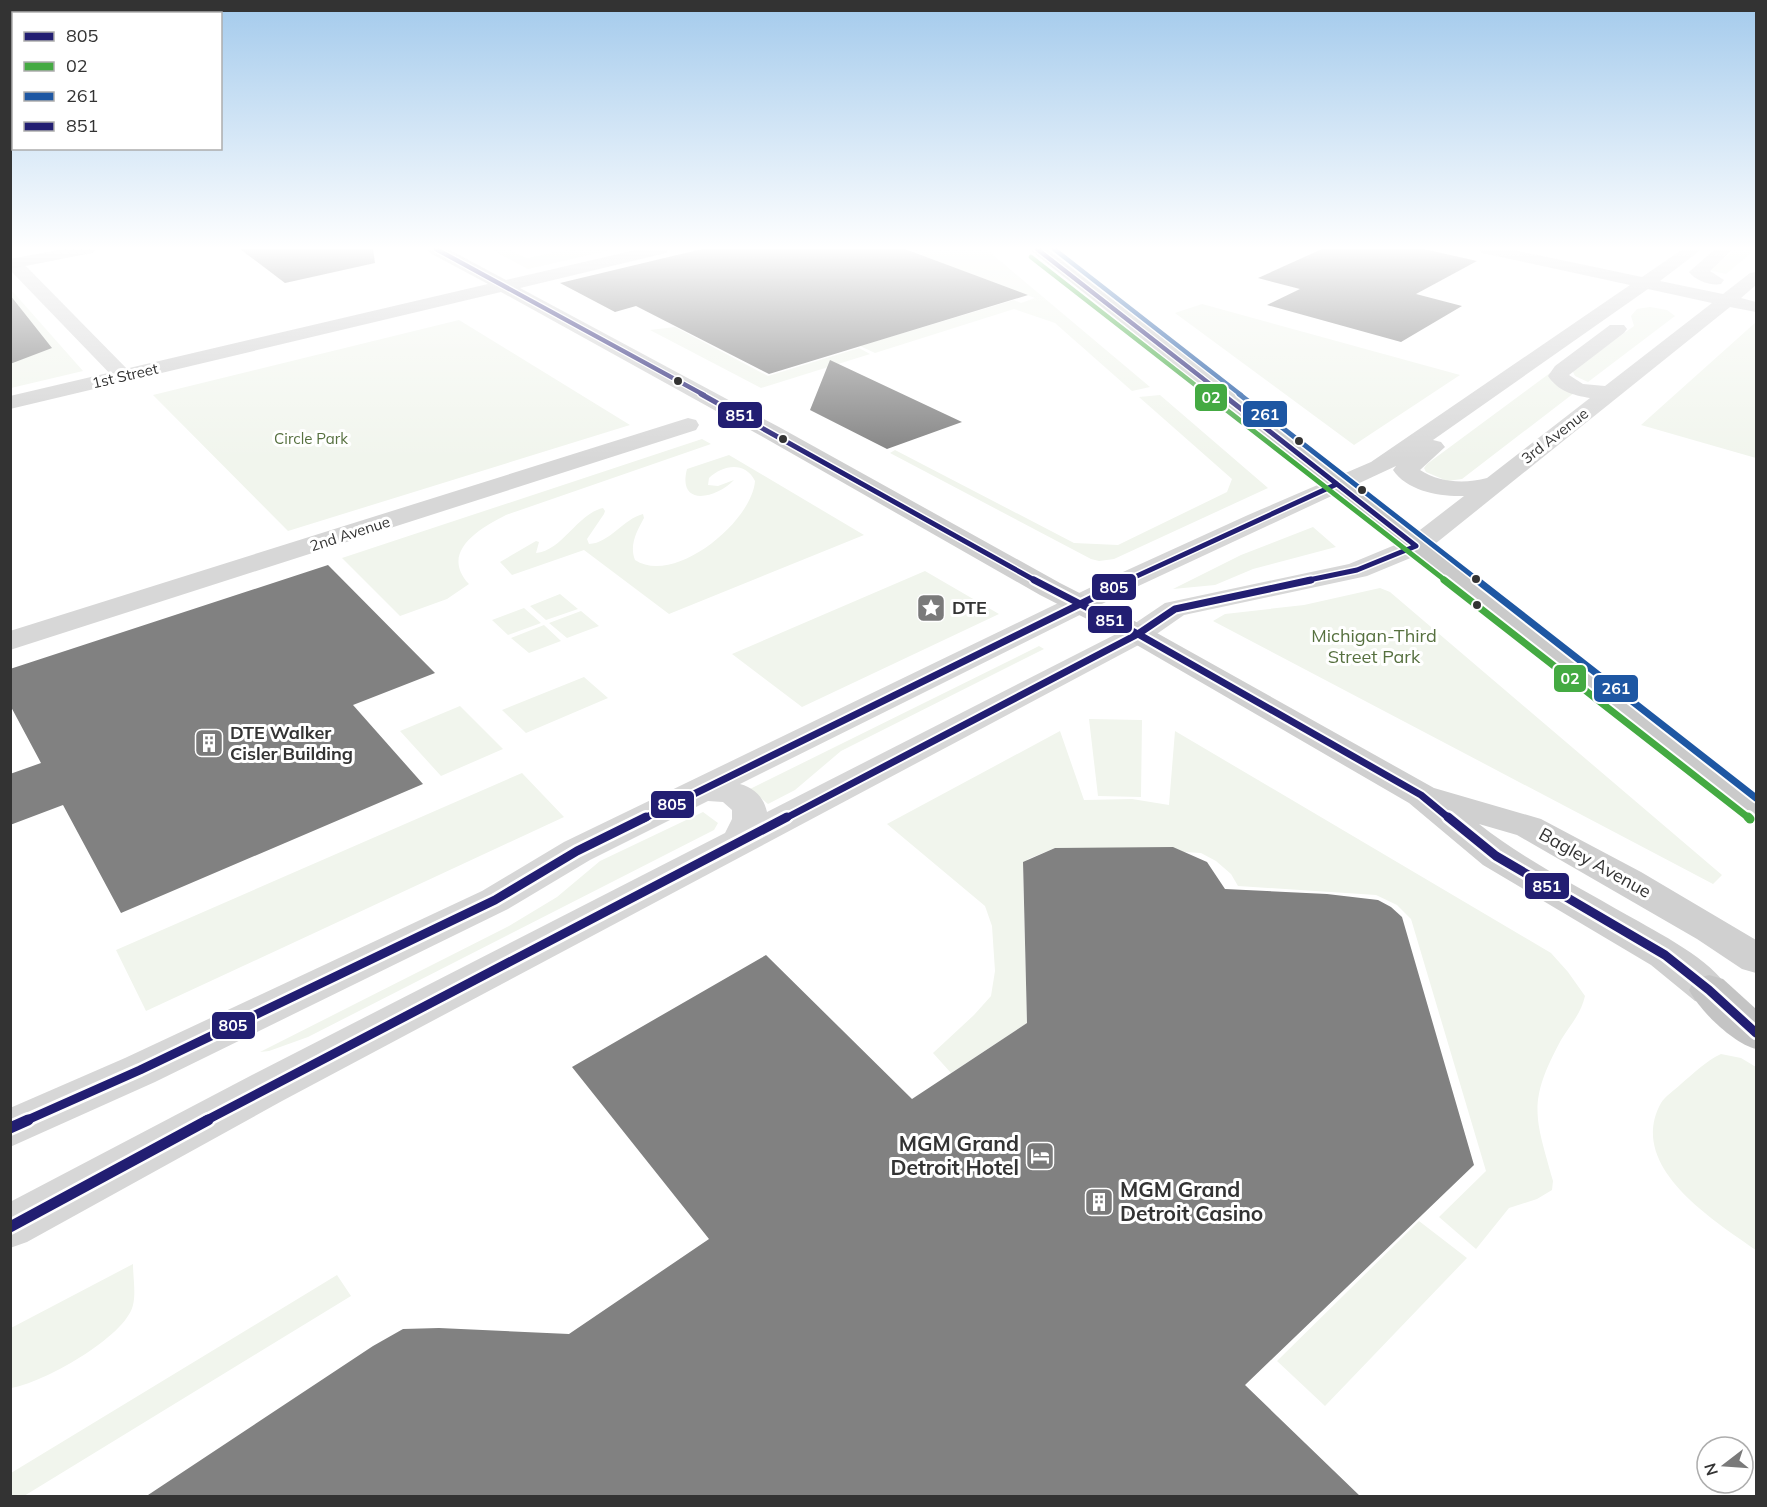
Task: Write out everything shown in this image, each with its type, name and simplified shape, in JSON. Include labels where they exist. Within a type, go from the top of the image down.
[{"type":"highway","points":[[1709,990],[1756,1033]]},
{"type":"main road","points":[[1126,319],[1756,811]]},
{"type":"street","points":[[68,319],[124,376]]},
{"type":"street","name":"1st Street","points":[[10,404],[363,319]]},
{"type":"street","name":"Bagley Avenue","points":[[564,319],[1138,634],[1421,795],[1496,856],[1665,955],[1709,990]]},
{"type":"street","points":[[10,1128],[140,1070],[495,900],[577,851],[1122,583],[1336,484],[1379,467],[1594,319]]},
{"type":"street","name":"3rd Avenue","points":[[1612,392],[1582,391],[1562,382],[1558,376],[1562,370],[1618,329],[1614,319]]},
{"type":"street","points":[[1694,319],[1696,325]]},
{"type":"street","name":"3rd Avenue","points":[[10,1227],[267,1088],[1138,634],[1175,609],[1357,570],[1416,546],[1703,319]]},
{"type":"street","name":"3rd Avenue","points":[[1460,413],[1471,422],[1416,459],[1405,470],[1429,483],[1455,489],[1482,488],[1498,481]]},
{"type":"street","name":"2nd Avenue","points":[[10,641],[688,425]]},
{"type":"street","points":[[701,790],[720,789],[743,798],[748,806],[750,820],[739,841]]},
{"type":"street","name":"Bagley Avenue","points":[[1421,795],[1529,827],[1711,929],[1756,959]]},
{"type":"green space","points":[[10,319],[37,319],[83,371],[11,388]]},
{"type":"green space","points":[[949,319],[981,319],[875,353],[860,346]]},
{"type":"green space","points":[[1044,319],[1070,319],[1150,387],[1132,391],[1055,323]]},
{"type":"green space","points":[[1184,319],[1258,319],[1460,375],[1354,445]]},
{"type":"green space","points":[[1632,319],[1671,319],[1588,382],[1575,376],[1573,372],[1575,369],[1634,326]]},
{"type":"green space","name":"Circle Park","points":[[459,320],[630,425],[288,531],[153,395]]},
{"type":"green space","points":[[1756,322],[1756,458],[1641,425]]},
{"type":"green space","points":[[675,327],[768,376],[859,348],[870,354],[761,388],[650,330]]},
{"type":"green space","points":[[1550,373],[1552,382],[1574,393],[1462,479],[1447,481],[1426,472],[1424,468],[1427,464]]},
{"type":"green space","points":[[1160,395],[1268,488],[1114,559],[1099,561],[1091,559],[890,453],[895,450],[1074,543],[1118,545],[1227,492],[1232,479],[1139,397]]},
{"type":"green space","points":[[702,439],[711,444],[496,520],[466,542],[461,552],[458,562],[469,584],[447,599],[400,616],[342,558]]},
{"type":"green space","points":[[729,455],[864,535],[669,614],[584,550],[512,575],[500,562],[536,541],[539,542],[536,553],[545,551],[554,546],[585,517],[603,508],[604,514],[587,539],[589,544],[603,540],[643,514],[644,518],[633,544],[635,560],[651,566],[670,564],[689,557],[708,546],[726,531],[751,497],[755,481],[746,470],[733,467],[721,470],[709,478],[708,485],[718,486],[734,480],[718,491],[700,496],[688,490],[685,481],[687,469]]},
{"type":"green space","points":[[1313,527],[1336,547],[1253,569],[1215,585],[1173,589],[1241,555]]},
{"type":"green space","points":[[925,571],[999,614],[802,707],[732,654]]},
{"type":"green space","name":"Michigan-Third Street Park","points":[[1380,588],[1390,592],[1722,875],[1713,884],[1213,621],[1225,614],[1304,605]]},
{"type":"green space","points":[[560,594],[578,609],[546,620],[530,606]]},
{"type":"green space","points":[[524,608],[541,623],[508,635],[492,620]]},
{"type":"green space","points":[[581,611],[599,626],[567,638],[549,623]]},
{"type":"green space","points":[[544,625],[561,641],[529,653],[511,638]]},
{"type":"green space","points":[[1039,646],[1044,649],[841,751],[795,790],[768,804],[750,789]]},
{"type":"green space","points":[[584,677],[608,698],[526,733],[502,710]]},
{"type":"green space","points":[[460,706],[503,749],[441,776],[400,731]]},
{"type":"green space","points":[[1089,719],[1142,720],[1141,797],[1098,796]]},
{"type":"green space","points":[[1060,731],[1084,800],[1132,799],[1169,805],[1175,731],[1551,953],[1585,996],[1578,1014],[1550,1061],[1539,1095],[1539,1124],[1553,1181],[1552,1190],[1537,1199],[1509,1208],[1476,1249],[1439,1217],[1486,1171],[1411,919],[1397,905],[1376,895],[1238,886],[1231,874],[1216,861],[1201,853],[1115,848],[1055,848],[1028,859],[1023,867],[1027,1023],[951,1073],[933,1053],[991,996],[995,971],[992,926],[985,906],[887,824]]},
{"type":"green space","points":[[522,773],[564,817],[146,1011],[116,950]]},
{"type":"green space","points":[[703,812],[718,823],[714,830],[308,1037],[260,1052],[509,926],[557,897],[600,861]]},
{"type":"green space","points":[[1721,1054],[1741,1058],[1756,1067],[1756,1250],[1718,1223],[1679,1189],[1664,1169],[1655,1148],[1653,1126],[1663,1100],[1710,1060]]},
{"type":"green space","points":[[1419,1221],[1467,1258],[1325,1406],[1277,1361]]},
{"type":"green space","points":[[133,1264],[133,1305],[127,1318],[115,1331],[81,1357],[61,1368],[25,1385],[11,1388],[11,1328]]},
{"type":"green space","points":[[337,1275],[351,1296],[24,1496],[11,1496],[11,1473]]},
{"type":"building","points":[[10,319],[29,319],[52,348],[10,364]]},
{"type":"building","points":[[662,319],[948,319],[769,374]]},
{"type":"building","points":[[1319,319],[1439,319],[1401,342]]},
{"type":"building","points":[[830,360],[962,422],[887,449],[810,410]]},
{"type":"building","name":"DTE Walker Cisler Building","points":[[328,565],[435,673],[353,705],[423,784],[121,913],[63,805],[10,825],[10,774],[41,763],[10,705],[10,669]]},
{"type":"building","name":"MGM Grand Detroit Casino","points":[[1173,847],[1207,862],[1225,889],[1327,894],[1378,900],[1391,907],[1402,917],[1474,1165],[1245,1385],[1361,1497],[145,1497],[373,1346],[403,1329],[439,1328],[569,1334],[709,1239],[572,1067],[766,955],[912,1099],[1027,1023],[1023,862],[1055,848]]},
{"type":"transit line","name":"851","points":[[565,319],[1050,589],[1138,634],[1421,795],[1496,856],[1665,955],[1709,990],[1756,1033]]},
{"type":"transit line","name":"02","points":[[1111,319],[1750,819]]},
{"type":"transit line","name":"805","points":[[10,1227],[267,1088],[1138,634],[1175,609],[1357,570],[1416,546],[1127,319]]},
{"type":"transit line","name":"261","points":[[1144,319],[1756,798]]},
{"type":"transit line","name":"805","points":[[10,1128],[140,1070],[495,900],[577,851],[1122,583],[1337,484]]},
{"type":"place","name":"DTE","points":[[931,608]]},
{"type":"place","name":"DTE Walker Cisler Building","points":[[209,743]]},
{"type":"place","name":"MGM Grand Detroit Hotel","points":[[1040,1156]]},
{"type":"place","name":"MGM Grand Detroit Casino","points":[[1099,1202]]}]
